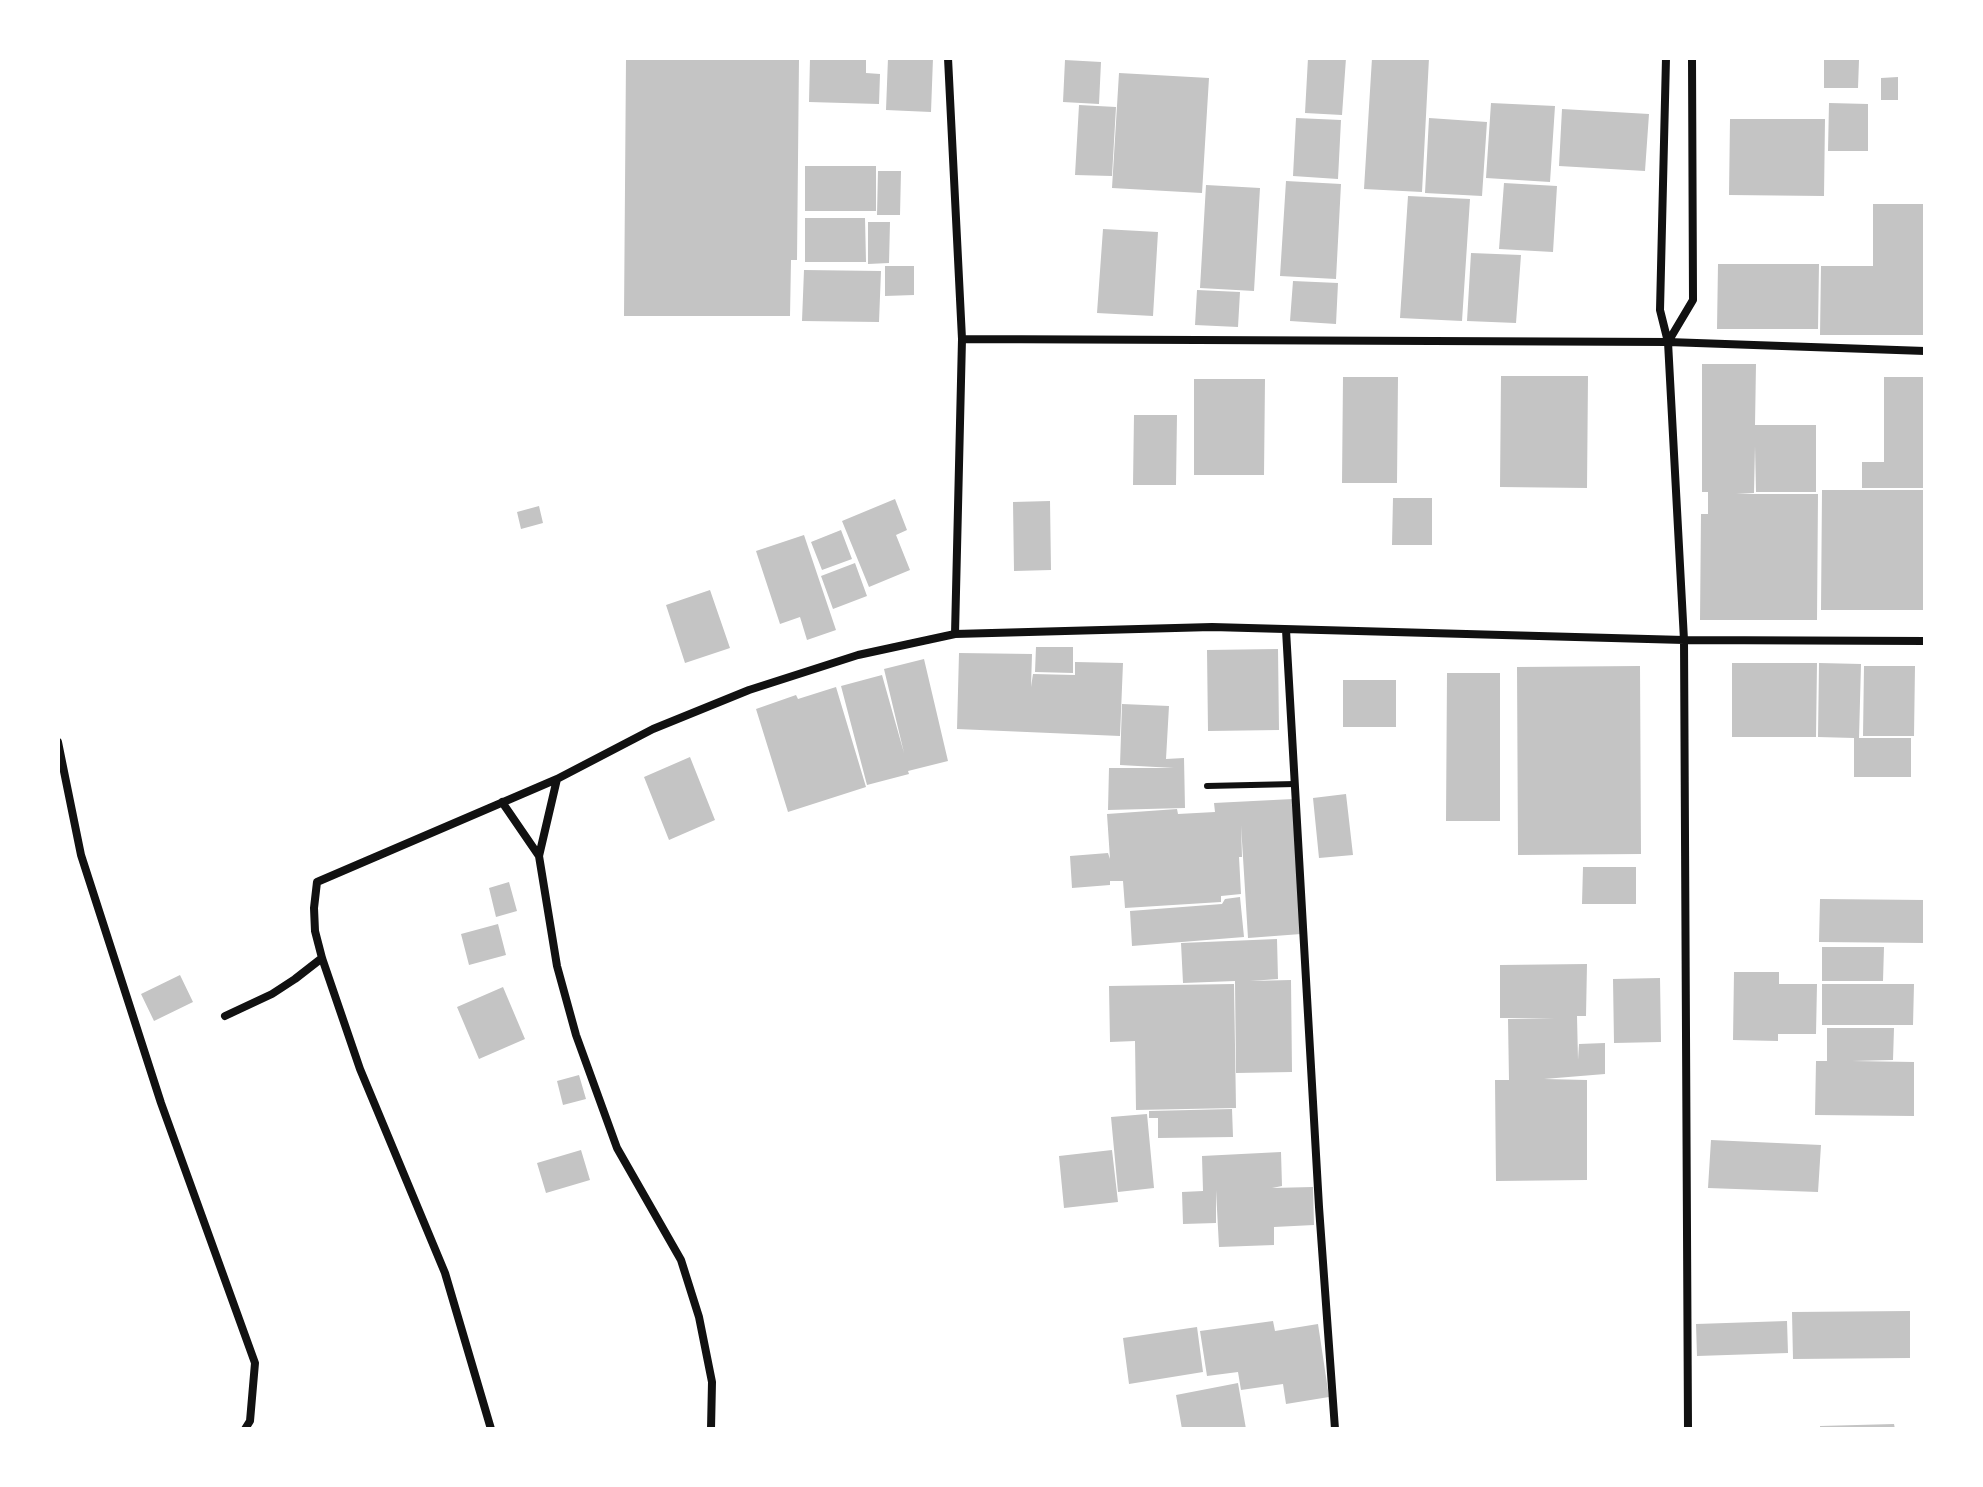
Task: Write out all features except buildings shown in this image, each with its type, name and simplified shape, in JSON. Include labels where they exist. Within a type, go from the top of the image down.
[{"type":"street","points":[[948,58],[962,339],[955,634]]},
{"type":"street","points":[[1666,58],[1660,310],[1668,342],[1684,640],[1688,1429]]},
{"type":"street","points":[[1668,342],[1693,300],[1692,58]]},
{"type":"street","points":[[962,339],[1668,342],[1925,351]]},
{"type":"street","points":[[491,1429],[445,1273],[360,1069],[322,958],[315,931],[317,882],[557,779],[653,729],[749,690],[858,655],[955,634],[1212,627],[1684,640],[1925,641]]},
{"type":"street","points":[[1286,630],[1335,1429]]},
{"type":"street","points":[[58,742],[85,869],[161,1103],[255,1363],[250,1421],[245,1429]]},
{"type":"street","points":[[557,779],[539,856],[557,966],[576,1035],[617,1148],[681,1260],[699,1317],[712,1382],[711,1429]]},
{"type":"street","points":[[502,802],[539,856]]},
{"type":"street","points":[[225,1016],[272,994],[322,958]]},
{"type":"lane","points":[[1207,786],[1295,784]]}]
